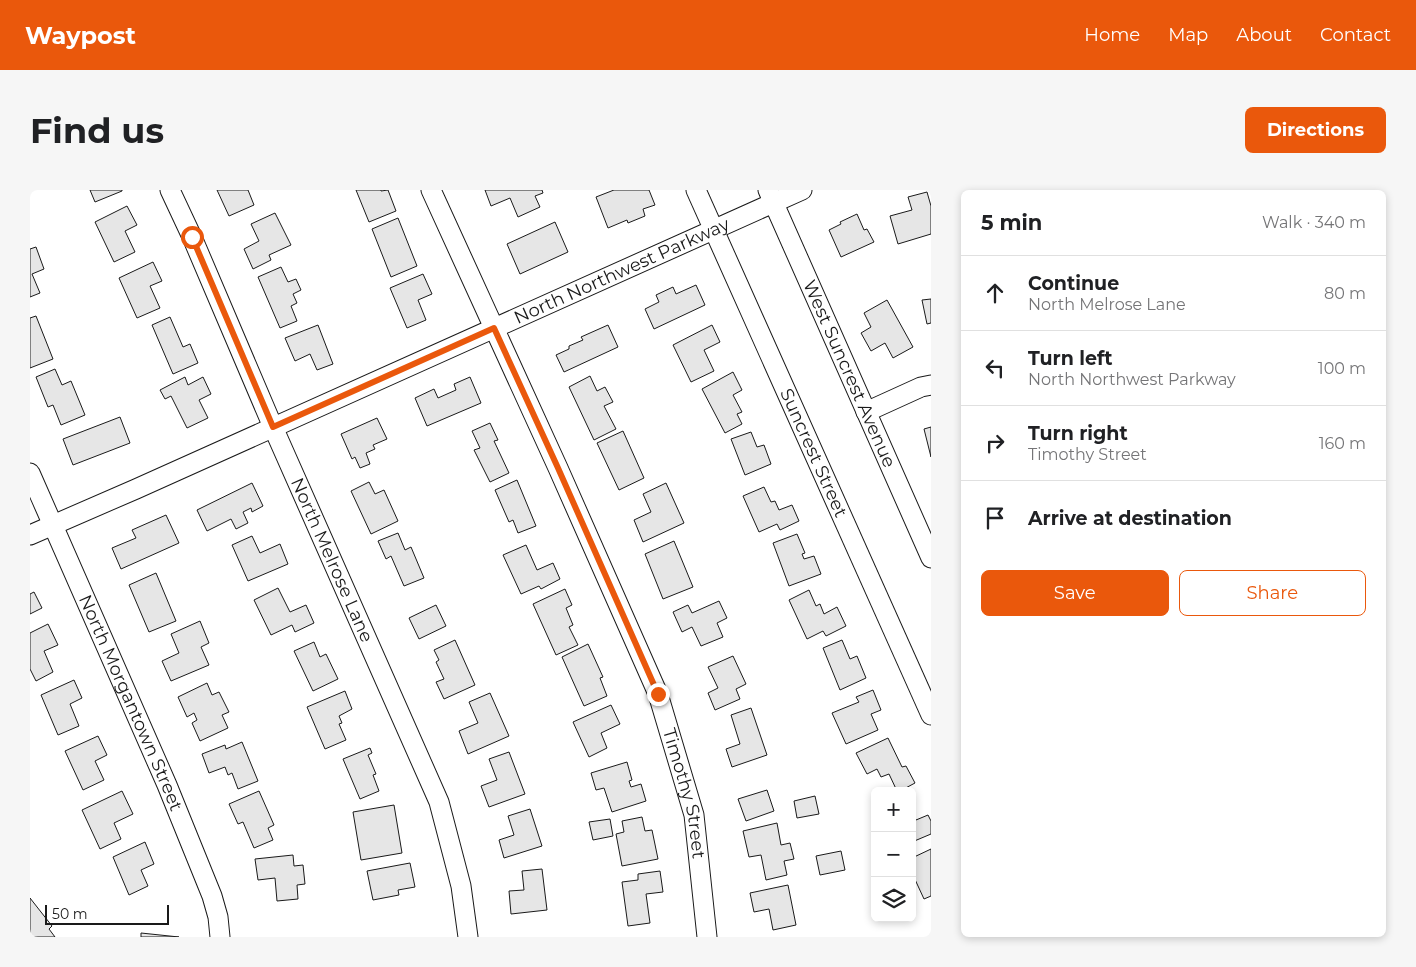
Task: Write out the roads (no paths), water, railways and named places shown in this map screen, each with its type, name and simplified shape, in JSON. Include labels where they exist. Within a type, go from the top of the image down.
[{"type":"street","name":"North Melrose Lane","points":[[170,190],[438,802],[461,886],[468,937]]},
{"type":"street","name":"Timothy Street","points":[[431,190],[558,468],[658,694],[694,815],[707,937]]},
{"type":"street","name":"Suncrest Street","points":[[696,190],[931,715]]},
{"type":"street","name":"North Northwest Parkway","points":[[30,535],[714,230],[771,196],[802,190]]},
{"type":"street","name":"West Suncrest Avenue","points":[[771,196],[931,558]]},
{"type":"street","points":[[866,412],[921,387],[931,385]]},
{"type":"street","name":"North Morgantown Street","points":[[30,473],[167,786],[212,896],[218,917],[220,937]]}]
